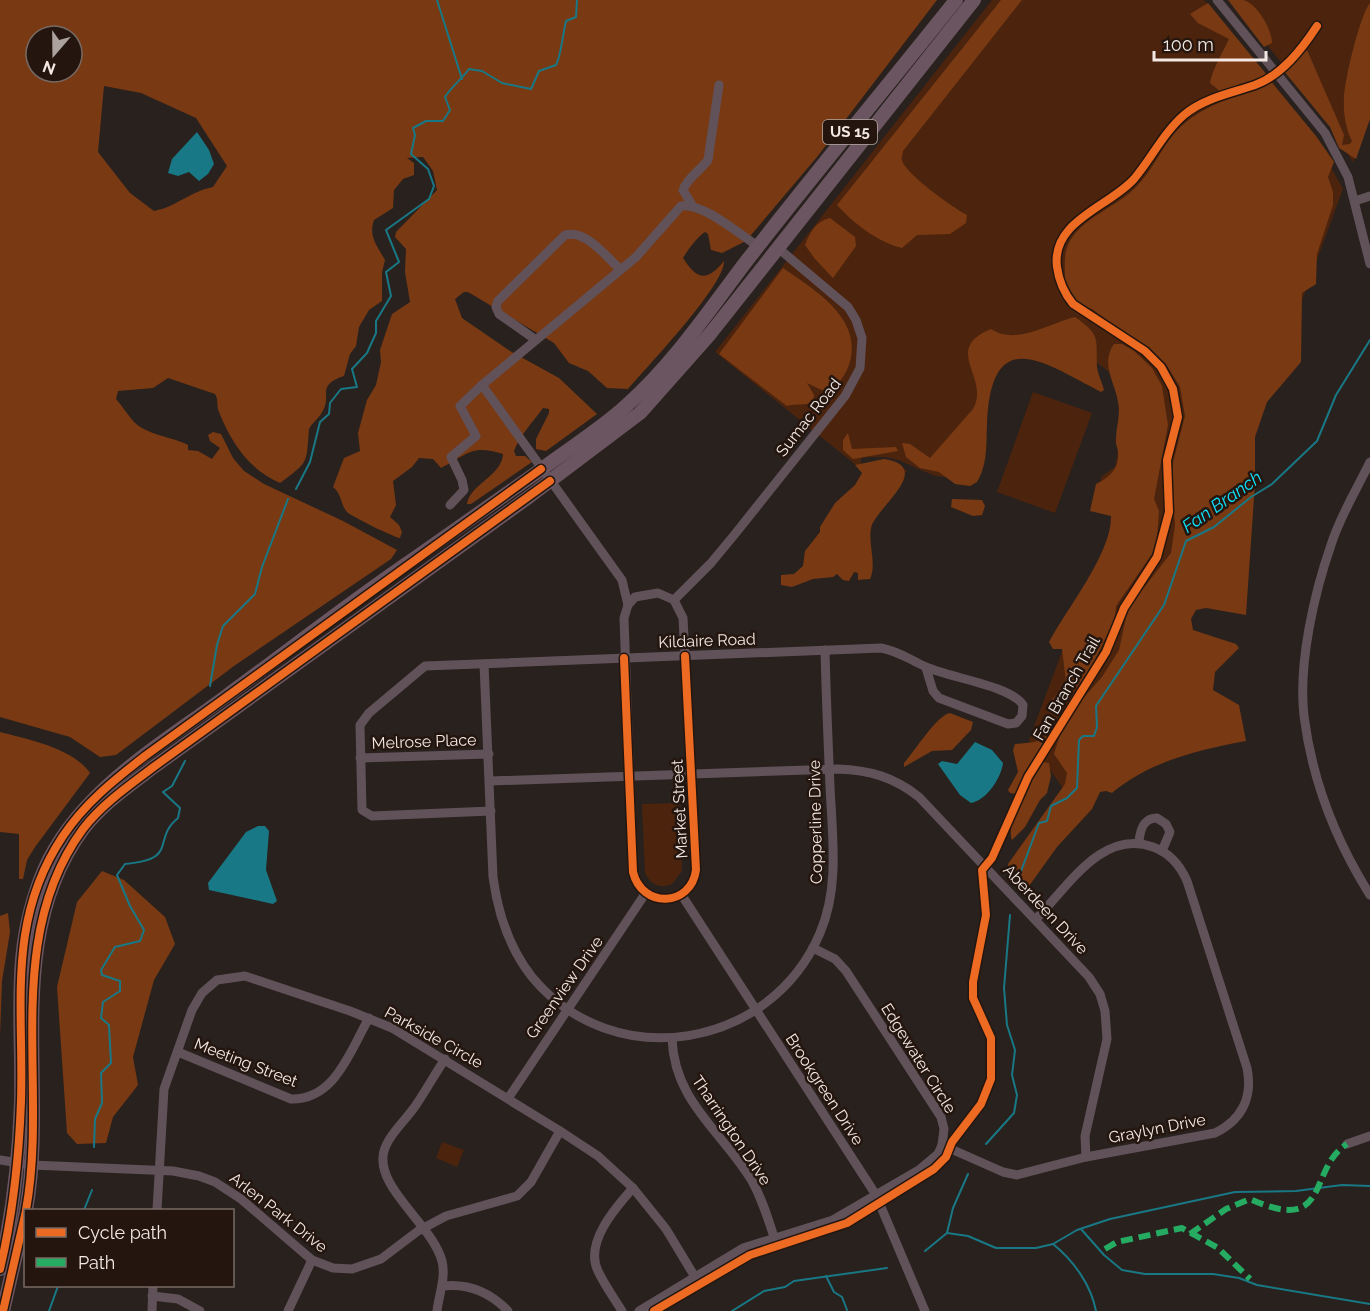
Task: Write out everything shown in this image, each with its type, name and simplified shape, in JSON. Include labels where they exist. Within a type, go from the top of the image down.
[{"type":"highway","name":"US 15","points":[[0,1269],[17,1163],[21,1099],[20,965],[31,906],[45,867],[63,835],[94,797],[145,756],[624,408],[664,368],[956,0]]},
{"type":"highway","name":"US 15","points":[[26,1209],[32,1165],[35,1092],[33,966],[41,928],[58,872],[85,827],[104,807],[155,766],[550,481],[634,418],[662,392],[974,0]]},
{"type":"highway","name":"US 15","points":[[3,1311],[24,1220]]},
{"type":"street","points":[[1217,0],[1324,132],[1348,177],[1370,264]]},
{"type":"street","points":[[719,85],[708,160],[702,169],[687,181],[683,190],[692,205],[759,247]]},
{"type":"street","points":[[1355,201],[1370,196]]},
{"type":"street","points":[[450,505],[464,490],[452,457],[476,436],[460,406],[482,385],[636,257],[681,206],[692,205]]},
{"type":"street","points":[[536,340],[499,314],[496,307],[498,301],[566,235],[572,233],[583,236],[620,269]]},
{"type":"street","name":"Sumac Road","points":[[674,600],[711,563],[735,534],[845,396],[860,368],[862,338],[856,320],[848,307],[778,248]]},
{"type":"street","points":[[482,385],[622,580],[628,605]]},
{"type":"street","points":[[1370,462],[1331,543],[1322,575],[1303,672],[1304,715],[1322,790],[1334,827],[1370,895]]},
{"type":"street","points":[[622,580],[647,593]]},
{"type":"street","points":[[674,600],[664,594],[647,593],[635,597],[628,605],[624,618],[624,658],[633,872],[635,880],[645,894],[666,899],[681,894]]},
{"type":"street","name":"Market Street","points":[[674,600],[683,618],[696,870],[694,879],[681,894]]},
{"type":"street","name":"Kildaire Road","points":[[490,811],[367,815],[362,807],[359,730],[361,721],[418,670],[433,664],[484,664],[825,650],[889,650],[908,656],[926,668],[947,672],[1014,696],[1023,705],[1022,717],[1016,723],[1008,724],[945,702],[933,691],[926,668]]},
{"type":"street","name":"Copperline Drive","points":[[484,664],[494,877],[503,923],[511,943],[531,975],[567,1008],[591,1022],[621,1033],[659,1039],[722,1028],[756,1010],[790,982],[813,948],[828,911],[833,877],[825,650]]},
{"type":"street","name":"Melrose Place","points":[[360,758],[489,754]]},
{"type":"street","name":"Aberdeen Drive","points":[[490,781],[830,769],[872,772],[892,779],[911,791],[1036,919],[1089,977],[1100,994],[1105,1011],[1107,1039],[1085,1136],[1086,1157]]},
{"type":"street","points":[[1036,919],[1098,855],[1113,846],[1139,842],[1142,826],[1148,820],[1157,818],[1166,824],[1170,832],[1162,851]]},
{"type":"street","name":"Graylyn Drive","points":[[942,1145],[1010,1174],[1031,1173],[1086,1157],[1215,1133],[1233,1122],[1246,1102],[1249,1084],[1247,1068],[1187,881],[1178,864],[1162,851],[1139,842]]},
{"type":"street","name":"Greenview Drive","points":[[509,1097],[645,894]]},
{"type":"street","name":"Brookgreen Drive","points":[[681,894],[876,1195],[925,1311]]},
{"type":"street","name":"Edgewater Circle","points":[[813,948],[835,959],[846,971],[941,1117],[944,1129],[942,1145]]},
{"type":"street","name":"Parkside Circle","points":[[159,1171],[164,1089],[196,1001],[210,986],[226,978],[245,976],[369,1018],[400,1032],[509,1097],[560,1131],[597,1156],[633,1188],[666,1229],[695,1277]]},
{"type":"street","name":"Meeting Street","points":[[178,1052],[291,1099],[309,1098],[321,1093],[332,1082],[369,1018]]},
{"type":"street","name":"Tharrington Drive","points":[[672,1038],[675,1067],[683,1088],[753,1183],[774,1237]]},
{"type":"street","points":[[437,1311],[442,1286],[442,1261],[424,1227],[389,1183],[383,1166],[383,1155],[388,1142],[445,1059]]},
{"type":"street","name":"Arlen Park Drive","points":[[0,1160],[32,1165],[159,1171],[199,1176],[229,1190],[312,1260],[333,1268],[360,1268],[381,1259],[424,1227],[446,1216],[520,1194],[531,1182],[560,1131]]},
{"type":"street","points":[[1347,1144],[1370,1136]]},
{"type":"street","points":[[639,1311],[743,1248],[833,1220],[928,1163],[942,1145]]},
{"type":"street","points":[[158,1209],[159,1171]]},
{"type":"street","points":[[622,1311],[597,1270],[594,1255],[602,1232],[617,1207],[633,1188]]},
{"type":"street","points":[[288,1311],[312,1260]]},
{"type":"street","points":[[442,1286],[480,1290],[497,1299],[508,1311]]},
{"type":"street","points":[[152,1311],[153,1287]]},
{"type":"street","points":[[152,1296],[178,1299],[200,1311]]},
{"type":"shaded area","points":[[0,0],[937,0],[817,157],[746,241],[722,253],[711,250],[708,234],[705,232],[693,244],[683,258],[693,271],[702,276],[707,275],[724,261],[721,272],[699,306],[628,389],[607,388],[588,371],[569,363],[554,343],[468,292],[464,292],[455,299],[462,318],[510,351],[559,378],[597,414],[546,451],[536,449],[536,439],[549,413],[549,409],[543,408],[523,434],[514,451],[516,456],[525,456],[532,462],[471,504],[467,504],[469,497],[497,468],[503,454],[483,450],[470,452],[441,468],[433,459],[419,458],[412,467],[393,481],[396,505],[390,517],[399,525],[402,532],[400,538],[347,512],[333,487],[344,458],[360,451],[358,433],[367,400],[376,385],[381,362],[380,350],[392,314],[410,302],[405,272],[406,249],[395,237],[396,232],[437,190],[433,171],[423,157],[407,158],[414,163],[414,175],[403,179],[394,190],[393,208],[374,220],[372,232],[385,260],[382,272],[382,301],[369,310],[359,327],[356,346],[350,354],[344,376],[335,380],[327,388],[324,408],[309,429],[305,460],[297,470],[280,483],[250,463],[229,434],[219,412],[215,394],[168,378],[153,388],[118,391],[116,399],[139,426],[182,442],[188,445],[188,450],[198,451],[212,459],[220,448],[210,441],[208,435],[213,432],[221,434],[233,458],[244,471],[264,484],[343,521],[397,550],[391,559],[234,666],[116,755],[100,757],[70,737],[0,717]],"holes":[[[104,86],[141,93],[196,118],[227,166],[213,187],[154,211],[130,193],[98,152]]]},
{"type":"shaded area","points":[[992,0],[1204,0],[1296,114],[1329,163],[1343,189],[1279,363],[1065,791],[1029,740],[1082,598],[1120,522],[1095,494],[1102,476],[1115,467],[1117,457],[1120,422],[1117,378],[1096,362],[997,354],[961,478],[936,476],[892,458],[861,458],[861,464],[882,464],[907,470],[891,493],[715,352]]},
{"type":"shaded area","points":[[1001,0],[1022,0],[903,151],[902,157],[905,166],[920,182],[967,215],[966,223],[950,234],[917,235],[902,248],[875,237],[837,205]]},
{"type":"shaded area","points":[[1228,0],[1243,0],[1253,6],[1267,24],[1272,43],[1264,47]]},
{"type":"shaded area","points":[[1232,0],[1370,0],[1370,118],[1353,162],[1327,121]]},
{"type":"shaded area","points":[[1208,3],[1267,75],[1256,83],[1221,92],[1210,83],[1229,39],[1198,23],[1190,14]]},
{"type":"shaded area","points":[[1370,3],[1370,119],[1356,159],[1339,148],[1330,127],[1283,70],[1307,50],[1344,135],[1342,145],[1350,144],[1352,141],[1345,115],[1345,90],[1357,34]]},
{"type":"shaded area","points":[[1269,79],[1316,136],[1334,162],[1328,177],[1333,192],[1333,205],[1317,254],[1316,284],[1302,293],[1301,362],[1267,402],[1255,437],[1255,483],[1246,615],[1206,608],[1196,610],[1191,619],[1193,630],[1236,644],[1239,648],[1215,672],[1213,690],[1239,705],[1246,741],[1175,758],[1142,773],[1112,793],[1100,792],[1092,809],[1057,847],[1029,886],[1025,886],[1008,869],[1008,864],[1065,784],[1067,773],[1054,754],[1062,728],[1078,704],[1102,677],[1119,650],[1128,608],[1171,553],[1175,525],[1171,483],[1173,462],[1185,416],[1180,387],[1166,364],[1092,309],[1072,299],[1065,284],[1066,251],[1078,230],[1138,185],[1171,137],[1185,123],[1215,104]]},
{"type":"shaded area","points":[[830,218],[855,237],[856,246],[833,278],[805,245],[814,228]]},
{"type":"shaded area","points":[[783,268],[823,297],[835,309],[845,322],[850,337],[852,352],[847,370],[830,394],[807,383],[814,395],[813,402],[807,404],[787,406],[719,354]]},
{"type":"shaded area","points":[[1075,317],[1089,328],[1095,338],[1098,373],[1104,390],[1101,392],[1040,362],[1024,359],[1010,362],[998,372],[991,392],[985,461],[977,482],[970,486],[955,484],[939,472],[920,468],[906,457],[902,443],[910,444],[930,458],[973,409],[977,397],[976,386],[968,355],[970,346],[977,337],[991,329],[1001,334],[1011,335],[1033,332]]},
{"type":"shaded area","points":[[1114,344],[1122,344],[1134,351],[1152,368],[1162,386],[1168,425],[1154,499],[1159,511],[1157,538],[1152,554],[1116,606],[1115,619],[1090,670],[1063,705],[1054,712],[1051,709],[1052,700],[1066,682],[1062,649],[1053,649],[1049,642],[1097,563],[1109,531],[1111,516],[1090,511],[1096,484],[1113,472],[1118,458],[1116,441],[1119,407],[1108,366],[1110,351]]},
{"type":"shaded area","points":[[1033,392],[1092,413],[1055,513],[997,492]]},
{"type":"shaded area","points":[[848,433],[852,449],[896,447],[898,451],[853,459],[843,450],[843,440]]},
{"type":"shaded area","points":[[884,459],[899,463],[904,470],[904,479],[871,528],[873,567],[870,579],[858,580],[858,573],[854,572],[849,581],[843,580],[837,574],[833,577],[813,579],[792,587],[781,585],[781,575],[794,574],[803,566],[805,551],[820,532],[820,527],[835,503],[855,485],[862,473],[855,465]]},
{"type":"shaded area","points":[[952,499],[982,500],[985,506],[982,515],[973,516],[951,507]]},
{"type":"shaded area","points":[[950,713],[973,722],[971,730],[952,750],[932,751],[904,767],[904,763],[932,727]]},
{"type":"shaded area","points":[[0,732],[36,741],[61,751],[73,757],[90,773],[35,847],[27,860],[23,879],[19,879],[19,834],[0,832]]},
{"type":"shaded area","points":[[1046,736],[1047,739],[1016,794],[1010,793],[1008,790],[1018,772],[1013,750],[1015,744],[1035,742]]},
{"type":"shaded area","points":[[1043,762],[1049,763],[1051,776],[1047,793],[1040,800],[1025,827],[1012,840],[1012,823],[1016,812],[1026,788]]},
{"type":"shaded area","points":[[679,803],[682,871],[672,884],[660,886],[653,883],[645,873],[642,804]]},
{"type":"shaded area","points":[[102,871],[124,880],[165,917],[175,944],[154,980],[133,1057],[138,1085],[113,1117],[106,1143],[77,1144],[67,1133],[57,987],[77,902]]},
{"type":"shaded area","points":[[8,913],[10,932],[2,981],[0,1036],[0,916]]},
{"type":"shaded area","points":[[442,1142],[464,1150],[457,1167],[436,1158]]},
{"type":"water","points":[[197,132],[209,150],[214,164],[208,174],[199,181],[189,172],[178,176],[168,173],[172,159]]},
{"type":"water","points":[[975,742],[992,750],[1003,763],[988,793],[971,803],[960,795],[938,764],[942,761],[957,764]]},
{"type":"water","points":[[258,826],[265,826],[269,831],[266,870],[277,901],[273,904],[209,890],[208,883],[246,832]]},
{"type":"waterway","points":[[437,0],[462,79]]},
{"type":"waterway","points":[[296,489],[310,462],[320,422],[329,414],[330,403],[341,389],[357,387],[352,369],[367,353],[376,333],[376,321],[391,296],[386,272],[399,262],[386,230],[429,199],[434,186],[428,169],[411,154],[415,135],[413,128],[426,121],[443,121],[450,110],[445,97],[469,69],[482,71],[502,83],[531,89],[539,71],[556,65],[566,21],[576,17],[577,0]]},
{"type":"waterway","name":"Fan Branch","points":[[1020,874],[1039,823],[1047,821],[1051,806],[1067,798],[1077,788],[1079,740],[1083,736],[1094,736],[1097,727],[1096,706],[1164,605],[1186,541],[1214,527],[1251,497],[1272,484],[1317,441],[1336,395],[1370,340]]},
{"type":"waterway","points":[[210,686],[217,645],[223,626],[255,594],[262,567],[288,499]]},
{"type":"waterway","points":[[94,1147],[95,1119],[102,1103],[101,1073],[111,1063],[109,1025],[101,1018],[103,1002],[120,991],[120,981],[102,975],[101,970],[115,947],[140,941],[144,930],[130,906],[117,875],[125,864],[153,858],[159,853],[170,826],[178,818],[180,808],[163,792],[172,786],[185,761]]},
{"type":"waterway","name":"Fan Branch","points":[[986,1144],[1014,1113],[1017,1095],[1012,1075],[1015,1050],[1007,1025],[1004,988],[1010,915]]},
{"type":"waterway","name":"Fan Branch","points":[[925,1251],[947,1233],[953,1208],[968,1174]]},
{"type":"waterway","points":[[947,1233],[968,1236],[996,1248],[1036,1248],[1053,1244],[1077,1230],[1110,1219],[1235,1192],[1296,1191],[1342,1185],[1370,1186]]},
{"type":"waterway","points":[[84,1209],[92,1190]]},
{"type":"waterway","points":[[1081,1229],[1104,1255],[1122,1270],[1145,1274],[1213,1274],[1239,1278],[1257,1285],[1370,1304]]},
{"type":"waterway","points":[[1053,1244],[1068,1258],[1086,1283],[1096,1311]]},
{"type":"waterway","name":"Fan Branch","points":[[732,1311],[764,1291],[785,1287],[794,1281],[887,1268]]},
{"type":"waterway","points":[[826,1276],[834,1292],[842,1297],[847,1310]]},
{"type":"waterway","points":[[49,1311],[58,1287]]},
{"type":"marked path","points":[[1190,1234],[1226,1209],[1250,1199],[1276,1208],[1294,1210],[1306,1204],[1314,1195],[1326,1168],[1347,1144]]},
{"type":"marked path","points":[[1105,1249],[1117,1242],[1182,1228],[1218,1248],[1250,1279]]},
{"type":"cycle path","name":"Fan Branch Trail","points":[[654,1311],[750,1255],[847,1223],[934,1169],[946,1157],[952,1142],[981,1104],[991,1079],[991,1038],[973,998],[973,982],[986,915],[982,870],[992,858],[1028,777],[1106,652],[1124,608],[1157,557],[1169,512],[1167,460],[1178,417],[1173,389],[1161,367],[1145,351],[1070,300],[1059,278],[1058,251],[1063,238],[1072,226],[1134,179],[1170,129],[1184,115],[1209,100],[1255,85],[1274,75],[1298,52],[1317,26]]},
{"type":"cycle path","points":[[0,1269],[12,1207],[19,1144],[21,998],[25,932],[33,900],[45,868],[63,836],[90,803],[145,756],[541,469]]},
{"type":"cycle path","points":[[26,1209],[32,1162],[32,1014],[35,965],[43,918],[58,872],[83,829],[108,803],[155,766],[550,481]]},
{"type":"cycle path","points":[[624,658],[633,872],[638,884],[646,892],[666,899],[676,897],[685,891],[692,882],[696,870],[685,656]]},
{"type":"cycle path","points":[[3,1311],[24,1220]]}]
